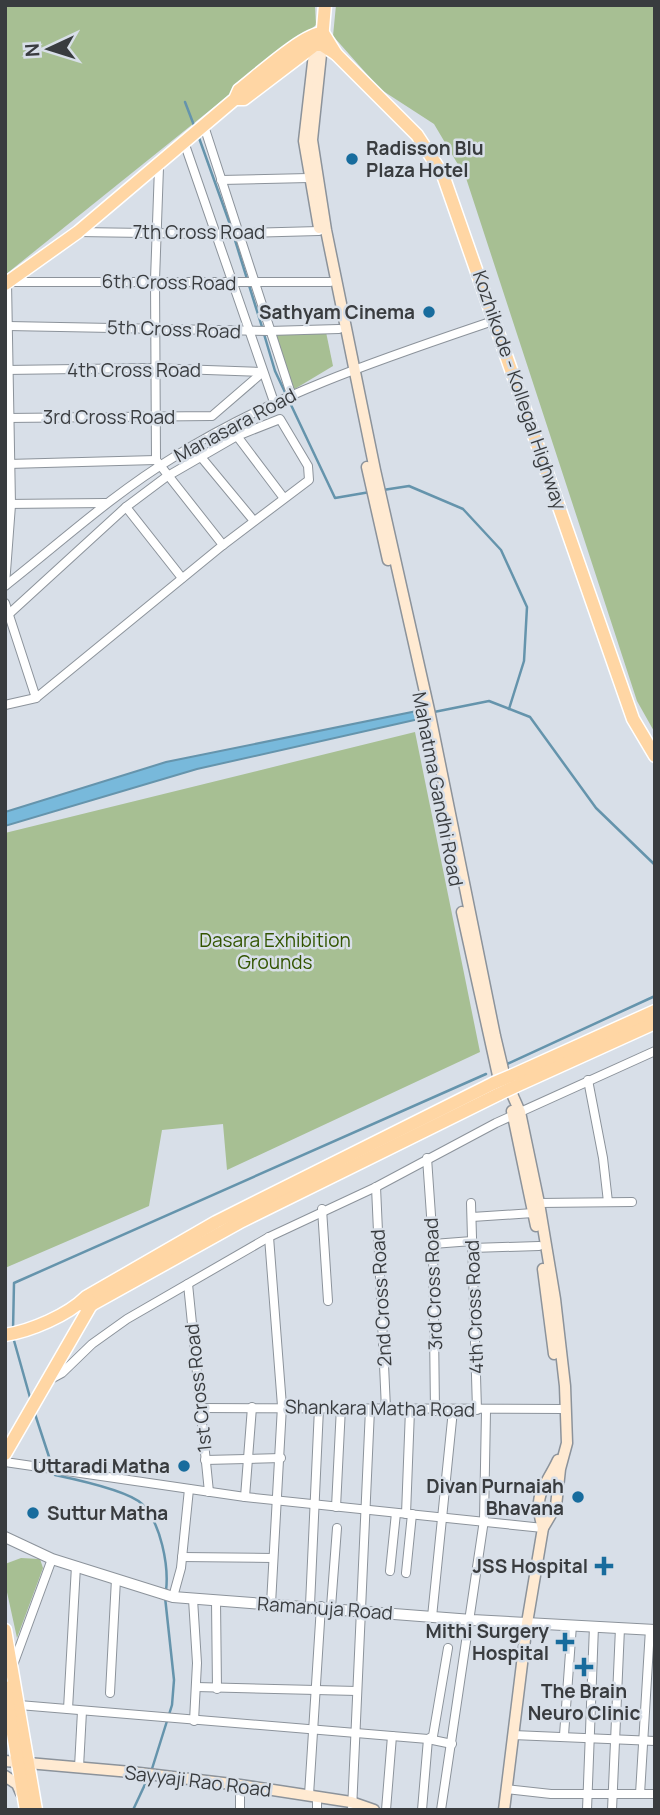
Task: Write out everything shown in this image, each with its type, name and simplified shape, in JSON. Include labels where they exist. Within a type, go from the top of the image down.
[{"type":"main road","points":[[318,5],[319,39]]},
{"type":"main road","points":[[6,283],[78,232],[159,167],[235,99],[239,90],[319,39],[325,5]]},
{"type":"main road","name":"Kozhikode - Kollegal Highway","points":[[319,39],[429,150],[454,200],[633,719],[655,756]]},
{"type":"main road","name":"Mahatma Gandhi Road","points":[[319,39],[304,141],[339,329],[351,370]]},
{"type":"main road","name":"Mahatma Gandhi Road","points":[[319,39],[312,140],[351,370],[374,488],[427,716],[485,1030],[499,1080],[516,1114],[555,1299],[563,1409],[560,1456],[540,1490],[539,1515],[543,1528]]},
{"type":"main road","points":[[5,1335],[23,1331],[85,1302],[497,1088],[655,1011]]},
{"type":"main road","points":[[514,1080],[655,1023]]},
{"type":"main road","name":"Mahatma Gandhi Road","points":[[504,1810],[527,1623],[543,1528],[556,1506],[559,1469],[567,1443],[536,1208]]},
{"type":"main road","points":[[5,1454],[46,1382],[85,1302]]},
{"type":"main road","points":[[5,1630],[19,1705],[26,1809]]},
{"type":"main road","points":[[5,1687],[11,1720],[36,1810]]},
{"type":"main road","points":[[5,1749],[10,1736],[11,1720]]},
{"type":"main road","name":"Sayyaji Rao Road","points":[[5,1761],[240,1785],[313,1796],[374,1810]]},
{"type":"main road","name":"Sayyaji Rao Road","points":[[5,1767],[25,1764]]},
{"type":"main road","points":[[5,1776],[17,1784],[26,1809]]},
{"type":"street","points":[[202,127],[291,394]]},
{"type":"street","points":[[185,141],[215,234],[253,331],[263,372],[276,401]]},
{"type":"street","points":[[159,167],[155,280],[157,464],[223,545]]},
{"type":"street","points":[[221,180],[309,178]]},
{"type":"street","name":"7th Cross Road","points":[[78,232],[215,234],[319,231]]},
{"type":"street","name":"6th Cross Road","points":[[6,283],[155,280],[236,284],[330,282]]},
{"type":"street","points":[[6,283],[6,585]]},
{"type":"street","name":"Manasara Road","points":[[6,585],[157,464],[291,394],[351,370],[496,320]]},
{"type":"street","name":"5th Cross Road","points":[[8,326],[253,331],[339,329]]},
{"type":"street","name":"4th Cross Road","points":[[7,370],[155,368],[263,372]]},
{"type":"street","name":"3rd Cross Road","points":[[8,418],[212,416],[263,372]]},
{"type":"street","points":[[5,705],[36,698],[310,476],[308,466],[280,419],[237,436],[166,477],[126,507],[10,613]]},
{"type":"street","points":[[237,436],[283,497]]},
{"type":"street","points":[[201,457],[254,522]]},
{"type":"street","points":[[8,464],[157,464]]},
{"type":"street","points":[[8,505],[106,503]]},
{"type":"street","points":[[126,507],[182,578]]},
{"type":"street","points":[[5,603],[36,698]]},
{"type":"street","points":[[46,1382],[62,1373],[92,1344],[127,1320],[269,1237],[322,1209],[376,1187],[427,1158],[516,1114],[655,1051]]},
{"type":"street","points":[[588,1080],[603,1158],[608,1202]]},
{"type":"street","name":"3rd Cross Road","points":[[427,1158],[433,1244],[435,1411]]},
{"type":"street","name":"2nd Cross Road","points":[[376,1187],[386,1409]]},
{"type":"street","points":[[472,1217],[536,1208],[632,1202]]},
{"type":"street","name":"4th Cross Road","points":[[441,1810],[472,1620],[485,1520],[471,1203]]},
{"type":"street","points":[[322,1209],[328,1301]]},
{"type":"street","points":[[269,1237],[282,1406],[271,1604]]},
{"type":"street","points":[[433,1244],[539,1245]]},
{"type":"street","name":"1st Cross Road","points":[[188,1284],[209,1492]]},
{"type":"street","name":"Shankara Matha Road","points":[[200,1408],[282,1406],[435,1411],[563,1409]]},
{"type":"street","points":[[245,1497],[252,1407]]},
{"type":"street","points":[[336,1507],[341,1407]]},
{"type":"street","points":[[318,1408],[315,1504],[321,1606]]},
{"type":"street","points":[[351,1806],[368,1511],[370,1409]]},
{"type":"street","points":[[406,1573],[410,1410]]},
{"type":"street","points":[[432,1617],[453,1410]]},
{"type":"street","points":[[205,1460],[281,1458]]},
{"type":"street","points":[[5,1462],[65,1473],[276,1501],[485,1520],[543,1528]]},
{"type":"street","points":[[173,1597],[182,1557],[189,1489]]},
{"type":"street","points":[[390,1571],[396,1513]]},
{"type":"street","points":[[317,1810],[313,1796],[314,1691],[321,1606],[337,1528]]},
{"type":"street","name":"Ramanuja Road","points":[[5,1537],[52,1559],[173,1597],[321,1606],[472,1620],[652,1630]]},
{"type":"street","points":[[182,1557],[273,1558]]},
{"type":"street","points":[[12,1668],[52,1559]]},
{"type":"street","points":[[68,1709],[76,1566]]},
{"type":"street","points":[[110,1693],[116,1580]]},
{"type":"street","points":[[193,1599],[196,1687],[194,1721]]},
{"type":"street","points":[[216,1601],[217,1689]]},
{"type":"street","points":[[564,1735],[572,1625]]},
{"type":"street","points":[[587,1810],[587,1738],[594,1626]]},
{"type":"street","points":[[612,1810],[620,1628]]},
{"type":"street","points":[[640,1794],[652,1630]]},
{"type":"street","points":[[428,1739],[433,1736],[447,1648]]},
{"type":"street","points":[[196,1687],[357,1691]]},
{"type":"street","points":[[19,1705],[428,1739],[452,1744]]},
{"type":"street","points":[[79,1767],[82,1711]]},
{"type":"street","points":[[513,1735],[564,1735],[616,1741],[655,1741]]},
{"type":"street","points":[[386,1810],[392,1736]]},
{"type":"street","points":[[422,1810],[428,1739]]},
{"type":"street","points":[[240,1785],[240,1810]]},
{"type":"street","points":[[506,1789],[655,1794]]},
{"type":"green space","points":[[5,5],[315,5],[316,25],[5,275]]},
{"type":"green space","points":[[336,5],[655,5],[655,733],[637,701],[466,178],[434,124],[380,89],[333,36]]},
{"type":"green space","points":[[326,332],[333,366],[293,390],[274,333]]},
{"type":"green space","name":"Dasara Exhibition Grounds","points":[[415,732],[480,1052],[227,1170],[223,1124],[162,1130],[149,1206],[5,1268],[5,833]]},
{"type":"green space","points":[[21,1558],[40,1559],[43,1568],[17,1638],[5,1583],[5,1564]]},
{"type":"water","points":[[417,711],[419,719],[197,769],[5,826],[5,812],[166,762]]},
{"type":"waterway","points":[[185,102],[195,128]]},
{"type":"waterway","points":[[198,135],[232,230]]},
{"type":"waterway","points":[[234,237],[262,327]]},
{"type":"waterway","points":[[264,334],[275,371],[335,498],[370,492]]},
{"type":"waterway","points":[[383,490],[409,486],[463,509],[501,550],[527,607],[524,661],[509,709]]},
{"type":"waterway","points":[[434,712],[489,701],[530,717],[596,808],[655,865]]},
{"type":"waterway","points":[[507,1064],[655,996]]},
{"type":"waterway","points":[[13,1330],[14,1283],[486,1074]]},
{"type":"waterway","points":[[13,1337],[31,1401]]},
{"type":"waterway","points":[[34,1411],[55,1475],[126,1495],[142,1504],[149,1512],[162,1545],[166,1591]]},
{"type":"waterway","points":[[151,1772],[172,1705],[174,1680],[165,1597]]},
{"type":"waterway","points":[[133,1810],[148,1778]]},
{"type":"place","name":"Radisson Blu Plaza Hotel","points":[[352,159]]},
{"type":"place","name":"Sathyam Cinema","points":[[429,312]]},
{"type":"place","name":"Uttaradi Matha","points":[[184,1466]]},
{"type":"place","name":"Divan Purnaiah Bhavana","points":[[578,1497]]},
{"type":"place","name":"Suttur Matha","points":[[33,1513]]},
{"type":"place","name":"JSS Hospital","points":[[604,1566]]},
{"type":"place","name":"Mithi Surgery Hospital","points":[[565,1642]]},
{"type":"place","name":"The Brain Neuro Clinic","points":[[584,1667]]}]
